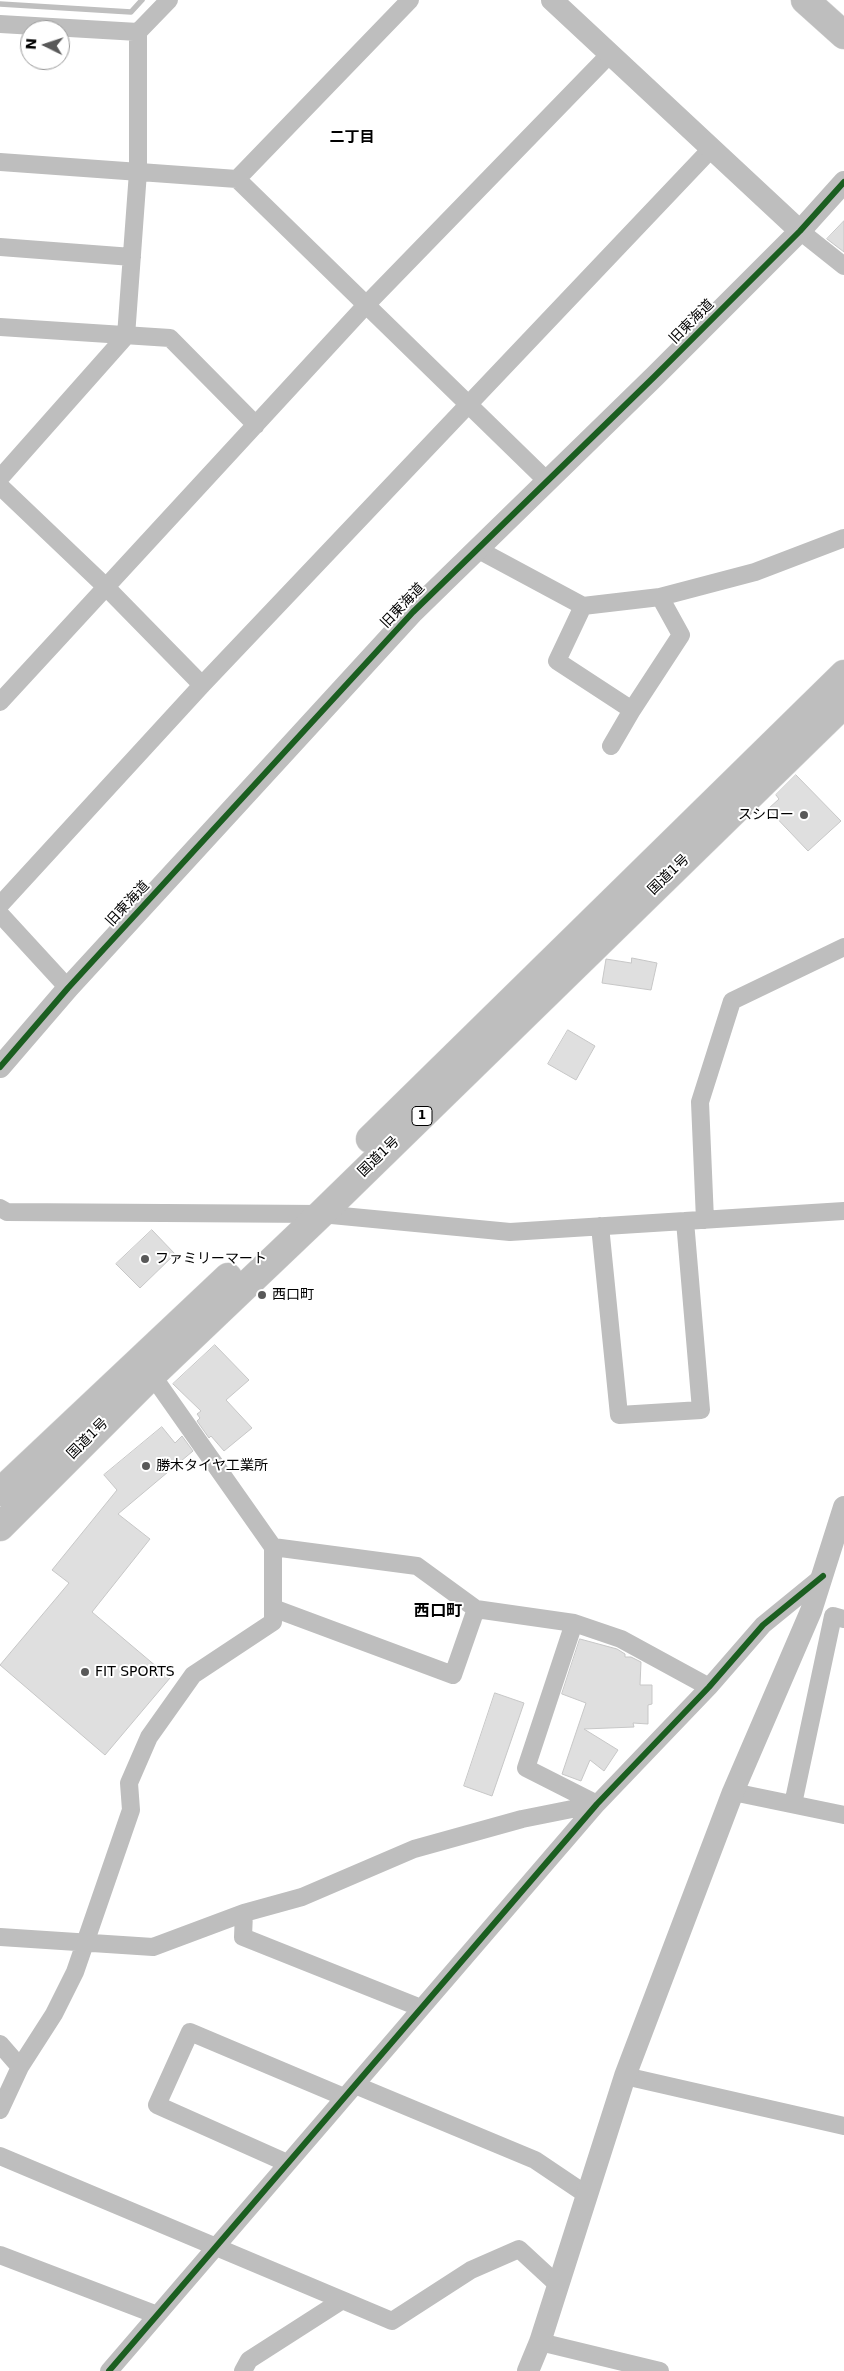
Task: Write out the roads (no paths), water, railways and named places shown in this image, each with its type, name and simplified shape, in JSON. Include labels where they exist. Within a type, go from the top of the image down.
[{"type":"main road","points":[[805,0],[844,35]]},
{"type":"main road","name":"国道1号","points":[[0,1526],[152,1375],[308,1214],[844,674]]},
{"type":"main road","name":"国道1号","points":[[0,1492],[308,1214],[844,704]]},
{"type":"street","points":[[0,478],[126,336],[138,172],[138,32],[169,0]]},
{"type":"street","points":[[237,179],[410,0]]},
{"type":"street","points":[[552,0],[800,230],[844,266]]},
{"type":"street","points":[[0,24],[138,32]]},
{"type":"street","points":[[0,702],[366,305],[610,54]]},
{"type":"street","points":[[0,905],[202,685],[712,148]]},
{"type":"street","points":[[0,162],[237,179],[547,481]]},
{"type":"street","name":"旧東海道","points":[[0,1066],[68,988],[413,612],[800,230],[844,182]]},
{"type":"street","points":[[0,247],[132,257]]},
{"type":"street","points":[[0,327],[170,338],[256,425]]},
{"type":"street","points":[[0,486],[106,587],[202,685]]},
{"type":"street","points":[[478,549],[583,606],[660,597],[756,572],[844,538]]},
{"type":"street","points":[[611,746],[681,635],[660,597]]},
{"type":"street","points":[[583,606],[557,660],[632,710]]},
{"type":"street","points":[[0,914],[68,988]]},
{"type":"street","points":[[705,1220],[700,1102],[732,1001],[844,947]]},
{"type":"street","points":[[2,1214],[308,1214],[510,1232],[844,1211]]},
{"type":"street","points":[[600,1226],[618,1415],[700,1410],[685,1221]]},
{"type":"street","points":[[0,2110],[20,2067],[54,2014],[75,1972],[131,1810],[129,1783],[149,1737],[194,1675],[273,1622],[273,1547],[152,1375]]},
{"type":"street","points":[[528,2371],[540,2342],[625,2076],[733,1792],[811,1611],[844,1507]]},
{"type":"street","points":[[273,1547],[417,1566],[476,1609],[574,1623],[621,1639],[709,1687]]},
{"type":"street","points":[[109,2371],[598,1804],[709,1687],[763,1625],[823,1576]]},
{"type":"street","points":[[273,1608],[453,1675],[476,1609]]},
{"type":"street","points":[[793,1804],[833,1616],[844,1619]]},
{"type":"street","points":[[574,1623],[526,1768],[598,1804]]},
{"type":"street","points":[[733,1792],[844,1815]]},
{"type":"street","points":[[0,1937],[153,1947],[244,1913],[302,1896],[414,1849],[522,1819],[598,1804]]},
{"type":"street","points":[[244,1913],[243,1937],[421,2008]]},
{"type":"street","points":[[287,2163],[157,2105],[190,2032],[536,2160],[587,2194]]},
{"type":"street","points":[[0,2044],[20,2067]]},
{"type":"street","points":[[625,2076],[844,2126]]},
{"type":"street","points":[[0,2156],[392,2321],[471,2270],[519,2249],[558,2285]]},
{"type":"street","points":[[0,2255],[157,2315]]},
{"type":"street","points":[[243,2371],[249,2360],[341,2301]]},
{"type":"street","points":[[540,2342],[660,2371]]},
{"type":"waterway","points":[[0,4],[131,12],[142,0]]},
{"type":"place","name":"スシロー","points":[[804,815]]},
{"type":"place","name":"ファミリーマート","points":[[145,1259]]},
{"type":"place","name":"西口町","points":[[262,1295]]},
{"type":"place","name":"勝木タイヤ工業所","points":[[146,1466]]},
{"type":"place","name":"FIT SPORTS","points":[[85,1672]]},
{"type":"district","name":"二丁目","points":[[352,138]]},
{"type":"district","name":"西口町","points":[[438,1612]]}]
